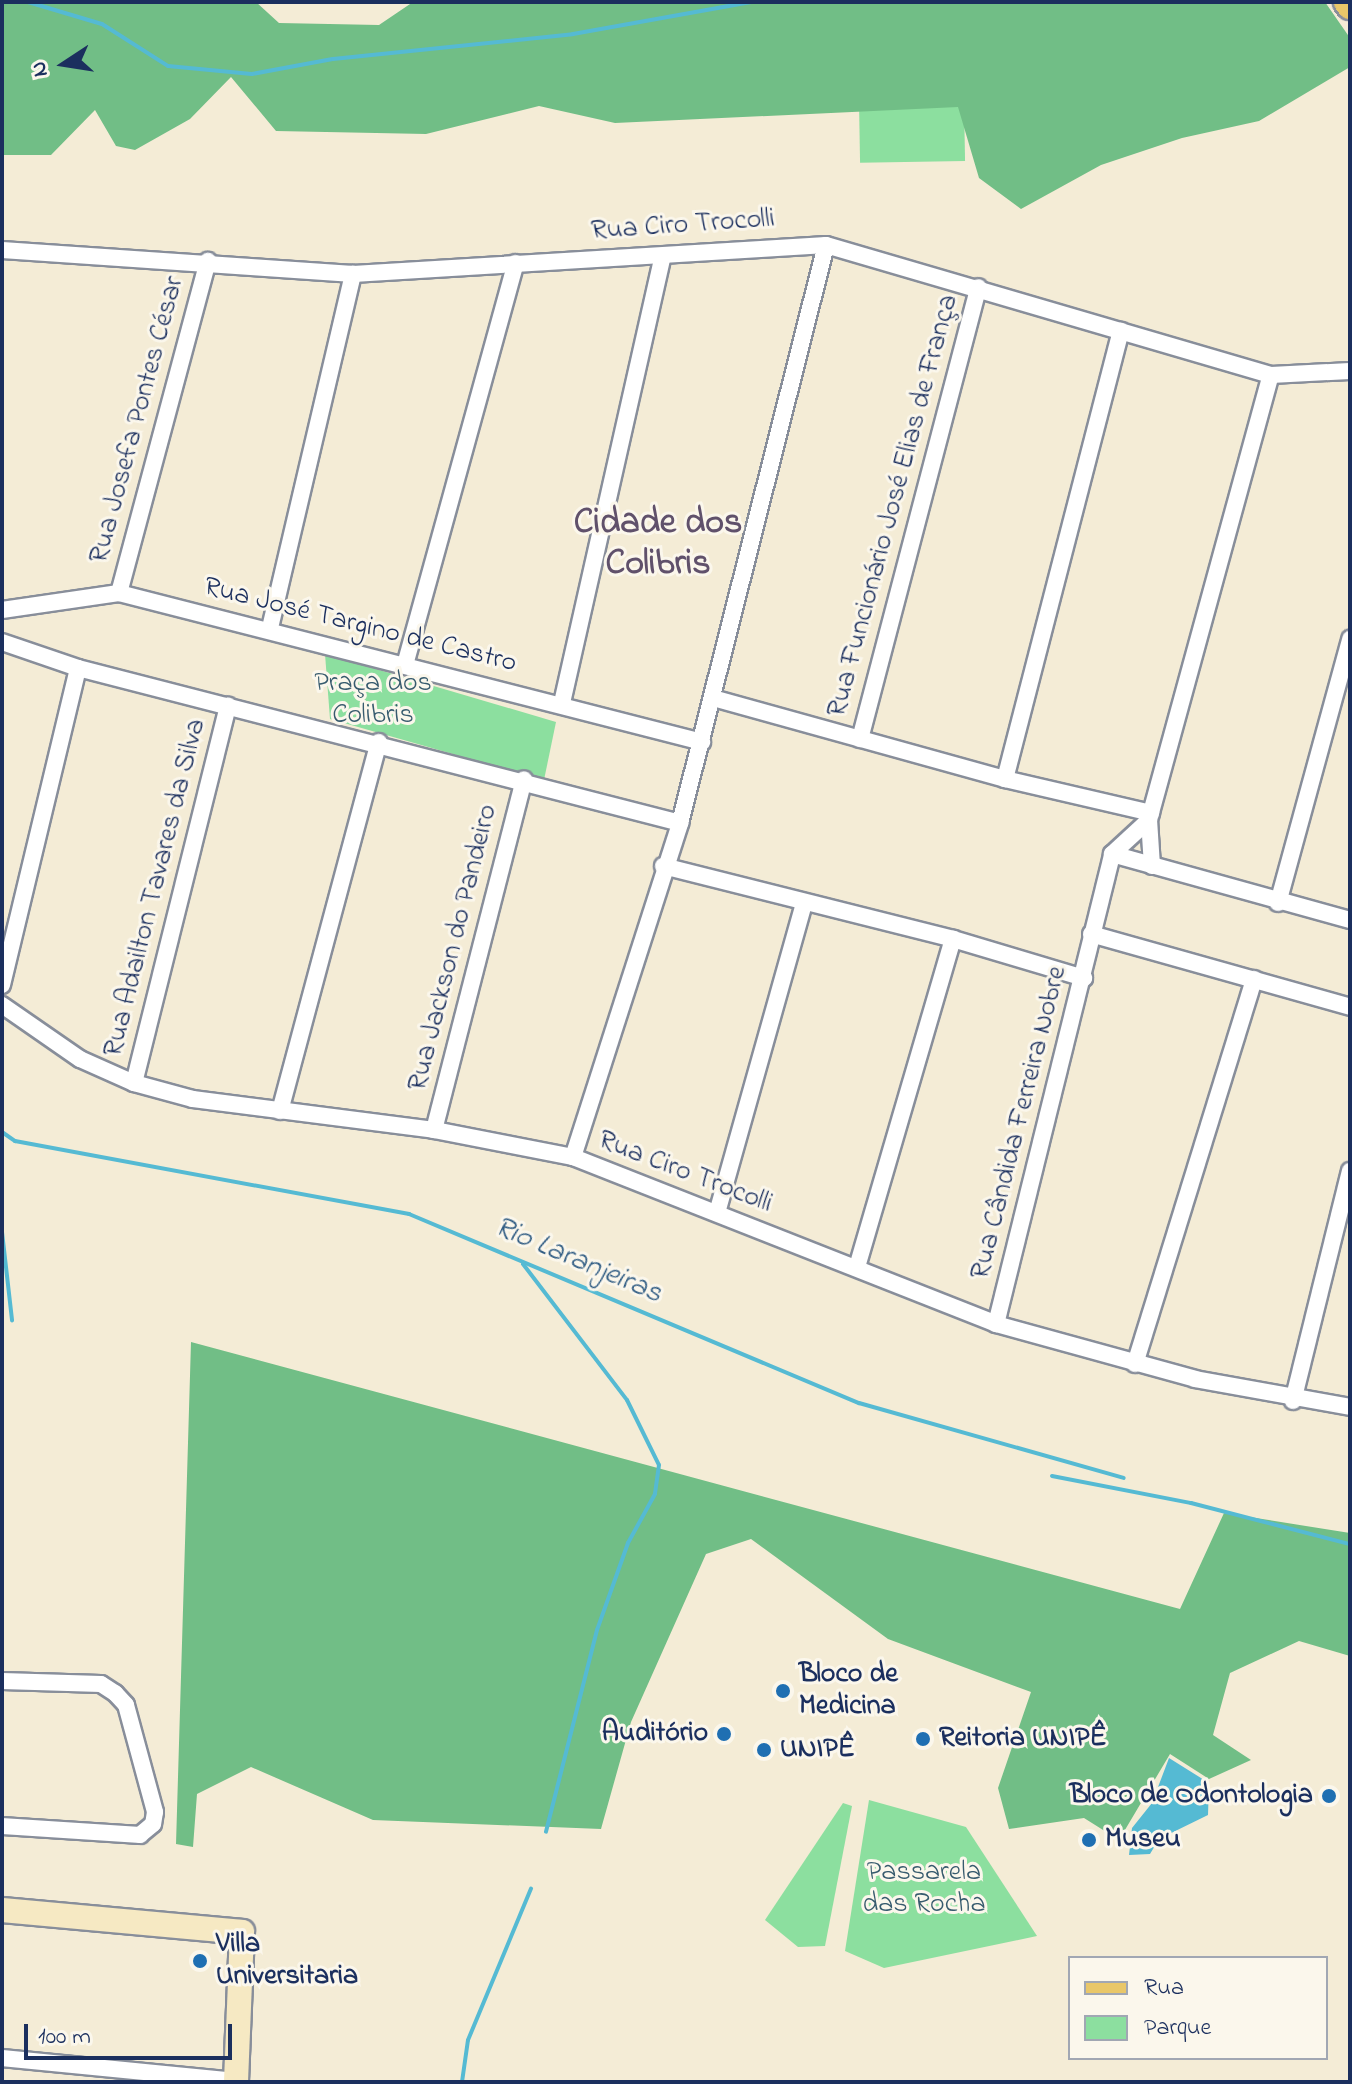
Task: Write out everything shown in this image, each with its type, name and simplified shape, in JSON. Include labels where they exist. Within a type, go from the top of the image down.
[{"type":"main road","points":[[2,1910],[242,1932],[236,2082]]},
{"type":"street","name":"Rua Ciro Trocolli","points":[[2,250],[208,261],[353,274],[826,245],[979,287],[1271,375],[1350,371]]},
{"type":"street","points":[[573,1157],[663,866],[680,823],[826,245]]},
{"type":"street","points":[[562,703],[663,256]]},
{"type":"street","name":"Rua Josefa Pontes César","points":[[119,593],[208,261]]},
{"type":"street","points":[[405,665],[516,263]]},
{"type":"street","points":[[270,628],[353,274]]},
{"type":"street","name":"Rua Funcionário José Elias de França","points":[[860,739],[979,287]]},
{"type":"street","points":[[1005,779],[1121,331]]},
{"type":"street","points":[[1152,866],[1150,816],[1271,375]]},
{"type":"street","name":"Rua José Targino de Castro","points":[[2,610],[119,593],[270,628],[702,742]]},
{"type":"street","points":[[1278,903],[1350,639]]},
{"type":"street","points":[[2,642],[78,668],[524,779],[680,823]]},
{"type":"street","points":[[2,985],[78,668]]},
{"type":"street","points":[[713,698],[1150,816]]},
{"type":"street","name":"Rua Adailton Tavares da Silva","points":[[134,1083],[228,706]]},
{"type":"street","points":[[280,1111],[379,742]]},
{"type":"street","name":"Rua Jackson do Pandeiro","points":[[434,1130],[524,779]]},
{"type":"street","points":[[1150,816],[1112,854],[1278,903],[1350,920]]},
{"type":"street","name":"Rua Cândida Ferreira Nobre","points":[[996,1324],[1084,978],[1091,934],[1112,854]]},
{"type":"street","points":[[663,866],[804,904],[953,939],[1084,978]]},
{"type":"street","points":[[717,1213],[804,904]]},
{"type":"street","points":[[1091,934],[1350,1007]]},
{"type":"street","points":[[857,1267],[953,939]]},
{"type":"street","points":[[1135,1364],[1254,979]]},
{"type":"street","name":"Rua Ciro Trocolli","points":[[2,1005],[80,1059],[134,1083],[193,1099],[434,1130],[573,1157],[996,1324],[1135,1364],[1293,1401],[1350,1407]]},
{"type":"street","points":[[1293,1401],[1350,1171]]},
{"type":"street","points":[[2,1681],[101,1684],[126,1705],[155,1812],[148,1831],[125,1835],[2,1826]]},
{"type":"street","points":[[2,2058],[236,2082]]},
{"type":"green space","points":[[2,2],[256,2],[279,23],[379,25],[413,2],[1325,2],[1350,38],[1350,67],[1259,121],[1182,138],[1101,165],[1021,209],[979,178],[958,107],[615,123],[539,106],[426,134],[276,131],[231,77],[190,119],[135,150],[116,146],[95,110],[51,155],[2,155]]},
{"type":"green space","points":[[964,101],[965,161],[860,163],[859,103]]},
{"type":"green space","name":"Praça dos Colibris","points":[[325,654],[556,722],[544,780],[330,719]]},
{"type":"green space","points":[[191,1342],[1180,1609],[1224,1513],[1350,1533],[1350,1656],[1299,1641],[1230,1673],[1213,1735],[1251,1760],[1209,1779],[1170,1754],[1119,1840],[1084,1818],[1009,1829],[998,1788],[1031,1692],[888,1639],[751,1539],[706,1554],[631,1722],[601,1829],[373,1820],[251,1767],[197,1794],[193,1847],[176,1844]]},
{"type":"green space","name":"Passarela das Rocha","points":[[869,1800],[966,1827],[1037,1936],[884,1968],[845,1951]]},
{"type":"green space","points":[[843,1803],[852,1806],[825,1946],[798,1947],[765,1920]]},
{"type":"water","points":[[1169,1758],[1209,1783],[1208,1815],[1159,1839],[1150,1854],[1129,1855],[1132,1828],[1152,1803]]},
{"type":"waterway","name":"Rio Laranjeiras","points":[[28,2],[102,24],[168,66],[252,74],[333,59],[573,34],[751,2]]},
{"type":"waterway","name":"Rio Laranjeiras","points":[[2,1132],[15,1141],[409,1214],[859,1403],[1124,1478]]},
{"type":"waterway","points":[[2,1232],[12,1320]]},
{"type":"waterway","points":[[523,1264],[627,1400],[659,1465],[655,1494],[628,1543],[597,1630],[546,1832]]},
{"type":"waterway","points":[[1052,1476],[1191,1503],[1350,1544]]},
{"type":"waterway","points":[[462,2082],[468,2040],[531,1889]]},
{"type":"place","name":"Bloco de Medicina","points":[[783,1691]]},
{"type":"place","name":"Auditório","points":[[724,1734]]},
{"type":"place","name":"Reitoria UNIPÊ","points":[[923,1739]]},
{"type":"place","name":"UNIPÊ","points":[[764,1750]]},
{"type":"place","name":"Bloco de Odontologia","points":[[1329,1796]]},
{"type":"place","name":"Museu","points":[[1089,1840]]},
{"type":"place","name":"Villa Universitaria","points":[[200,1961]]},
{"type":"district","name":"Cidade dos Colibris","points":[[658,544]]}]
